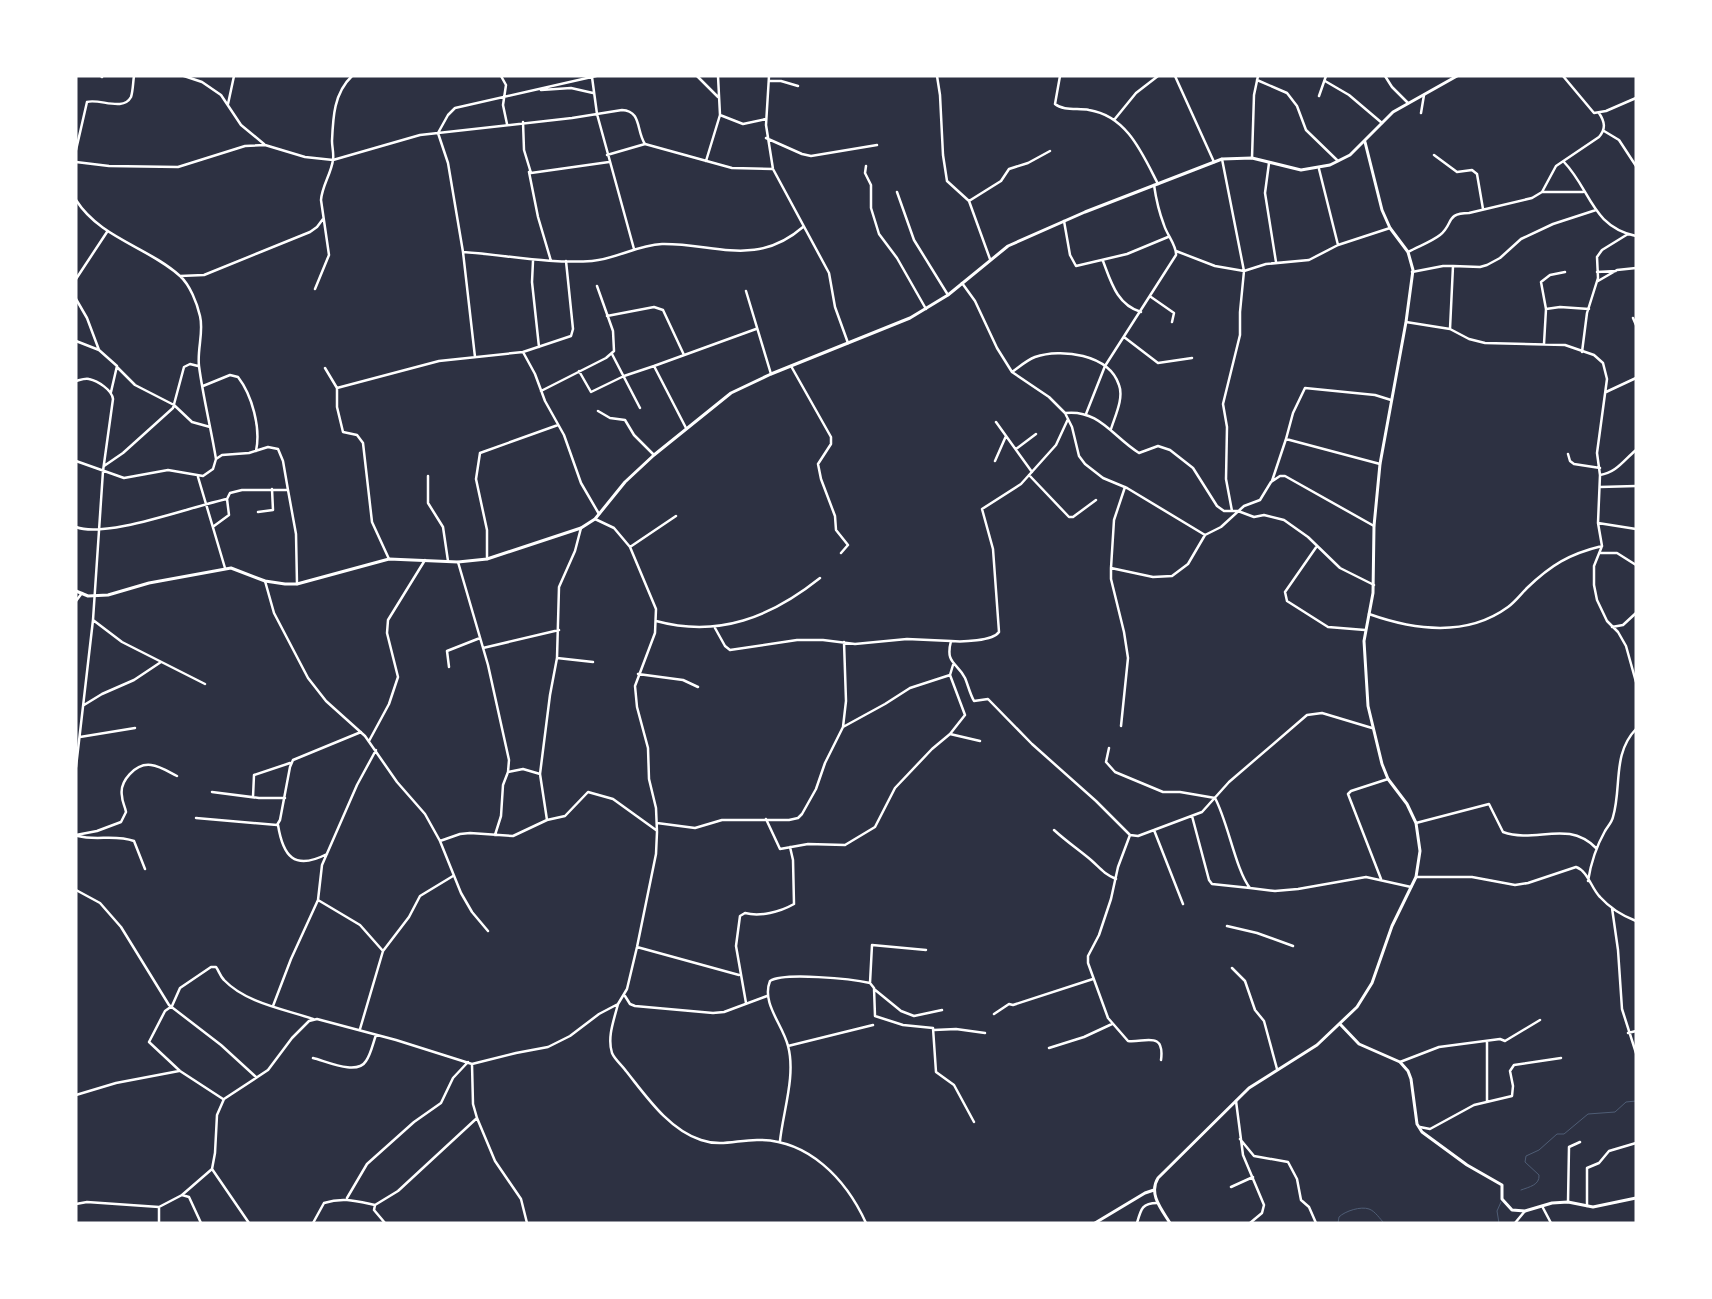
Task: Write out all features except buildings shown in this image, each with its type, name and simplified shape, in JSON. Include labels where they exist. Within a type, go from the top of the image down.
[{"type":"street","points":[[76,150],[87,102],[117,104],[126,102],[131,97],[134,76]]},
{"type":"street","points":[[184,76],[213,89],[228,104],[241,126],[265,145]]},
{"type":"street","points":[[228,104],[234,76]]},
{"type":"street","points":[[315,289],[328,258],[323,219],[322,191],[333,160],[336,105],[340,89],[352,76]]},
{"type":"street","points":[[501,76],[506,85],[503,97],[507,124]]},
{"type":"street","points":[[697,76],[719,98]]},
{"type":"street","points":[[706,161],[720,115],[718,76]]},
{"type":"street","points":[[770,76],[766,138],[773,169],[829,273],[837,312],[848,343]]},
{"type":"street","points":[[937,76],[945,173],[952,187],[969,201],[990,259]]},
{"type":"street","points":[[1060,76],[1054,100],[1058,106],[1090,110],[1114,120],[1142,151],[1156,185],[1159,211],[1176,251],[1215,266],[1244,271],[1276,262],[1309,260],[1338,245],[1390,228]]},
{"type":"street","points":[[1114,120],[1136,93],[1158,76]]},
{"type":"street","points":[[1175,76],[1214,162]]},
{"type":"street","points":[[1252,158],[1254,95],[1258,76]]},
{"type":"street","points":[[1319,96],[1326,76]]},
{"type":"street","points":[[1385,76],[1392,87],[1408,103]]},
{"type":"street","points":[[76,591],[95,596],[108,595],[149,583],[225,568],[238,569],[265,581],[297,584],[389,559],[458,562],[487,559],[581,528],[595,519],[624,482],[654,455],[731,393],[771,374],[926,309],[948,295],[1008,246],[1064,221],[1222,159],[1252,158],[1301,170],[1319,168],[1338,161],[1350,155],[1394,112],[1457,76]]},
{"type":"street","points":[[475,357],[464,252],[448,163],[438,133],[448,115],[455,108],[594,77],[593,93],[597,114],[634,249]]},
{"type":"street","points":[[1566,77],[1590,110],[1599,113],[1636,98]]},
{"type":"street","points":[[770,81],[781,80],[798,86]]},
{"type":"street","points":[[1257,80],[1287,93],[1297,106],[1306,130],[1338,161]]},
{"type":"street","points":[[1325,81],[1349,95],[1382,123]]},
{"type":"street","points":[[534,90],[571,88],[593,93]]},
{"type":"street","points":[[1421,114],[1424,95]]},
{"type":"street","points":[[76,162],[109,166],[178,166],[245,146],[265,145],[305,157],[333,160],[420,135],[630,110],[637,120],[640,135],[645,144]]},
{"type":"street","points":[[1408,252],[1442,234],[1455,215],[1532,198],[1542,192],[1556,166],[1604,131],[1605,126],[1599,113]]},
{"type":"street","points":[[720,115],[743,124],[766,119]]},
{"type":"street","points":[[523,122],[523,141],[529,172],[540,226],[551,261]]},
{"type":"street","points":[[1604,131],[1619,140],[1636,166]]},
{"type":"street","points":[[766,138],[811,156],[877,145]]},
{"type":"street","points":[[1170,1223],[1157,1202],[1154,1190],[1155,1183],[1236,1100],[1277,1069],[1316,1045],[1340,1024],[1360,1002],[1372,983],[1392,926],[1416,877],[1420,851],[1416,823],[1408,804],[1388,779],[1372,728],[1366,682],[1365,630],[1374,585],[1374,526],[1380,464],[1406,322],[1412,272],[1408,252],[1390,228],[1377,194],[1364,142]]},
{"type":"street","points":[[607,154],[645,144],[668,148],[732,168],[773,169]]},
{"type":"street","points":[[969,201],[1001,181],[1009,169],[1028,164],[1050,151]]},
{"type":"street","points":[[1434,155],[1457,172],[1472,170],[1477,174],[1483,209]]},
{"type":"street","points":[[1222,159],[1244,271],[1238,348],[1223,404],[1227,427],[1226,479],[1232,511]]},
{"type":"street","points":[[529,172],[609,162]]},
{"type":"street","points":[[1269,162],[1265,193],[1276,262]]},
{"type":"street","points":[[1564,162],[1570,168],[1583,192],[1603,220],[1622,233],[1636,236]]},
{"type":"street","points":[[866,166],[865,173],[871,185],[871,208],[877,228],[901,263],[926,309]]},
{"type":"street","points":[[1319,168],[1338,245]]},
{"type":"street","points":[[897,192],[914,240],[948,295]]},
{"type":"street","points":[[1542,192],[1583,192]]},
{"type":"street","points":[[76,200],[86,214],[107,232],[135,246],[180,276],[192,295],[200,316],[199,366],[216,459],[213,469],[206,475],[198,477],[168,470],[127,478],[76,461]]},
{"type":"street","points":[[1412,272],[1443,266],[1480,267],[1487,265],[1500,258],[1521,239],[1552,224],[1596,210]]},
{"type":"street","points":[[180,276],[210,273],[310,232],[323,219]]},
{"type":"street","points":[[1064,221],[1067,245],[1074,265],[1103,261],[1134,251],[1168,236]]},
{"type":"street","points":[[464,252],[533,261],[594,261],[634,249],[663,244],[727,251],[758,249],[793,236],[803,227]]},
{"type":"street","points":[[76,279],[107,232]]},
{"type":"street","points":[[1582,352],[1589,309],[1598,281],[1598,254],[1628,234]]},
{"type":"street","points":[[1086,414],[1105,366],[1151,297],[1174,259],[1176,251]]},
{"type":"street","points":[[533,261],[532,282],[539,347]]},
{"type":"street","points":[[337,388],[424,364],[523,352],[568,338],[572,333],[566,261]]},
{"type":"street","points":[[1103,261],[1118,295],[1128,306],[1141,312]]},
{"type":"street","points":[[1450,328],[1453,266]]},
{"type":"street","points":[[1597,272],[1636,268]]},
{"type":"street","points":[[1598,281],[1618,270]]},
{"type":"street","points":[[1544,344],[1546,310],[1541,282],[1550,276],[1565,272]]},
{"type":"street","points":[[962,282],[975,301],[1012,372],[1049,397],[1065,413],[1072,427],[1079,456],[1085,464],[1103,478],[1125,487],[1205,535]]},
{"type":"street","points":[[541,391],[612,354],[615,348],[615,339],[597,286]]},
{"type":"street","points":[[746,291],[771,374]]},
{"type":"street","points":[[1151,297],[1174,313],[1172,322]]},
{"type":"street","points":[[76,299],[87,318],[99,350]]},
{"type":"street","points":[[607,316],[654,307],[663,310],[684,355]]},
{"type":"street","points":[[1546,310],[1560,307],[1589,309]]},
{"type":"street","points":[[1633,318],[1636,325]]},
{"type":"street","points":[[1406,322],[1450,328],[1478,342],[1565,345],[1594,355],[1603,363],[1607,379],[1597,447],[1600,468],[1598,523],[1602,546],[1594,566],[1594,585],[1597,600],[1612,628],[1618,632],[1626,646],[1636,682]]},
{"type":"street","points":[[579,371],[589,392],[624,376],[756,329]]},
{"type":"street","points":[[1124,338],[1158,363],[1192,358]]},
{"type":"street","points":[[76,341],[99,350],[116,364],[117,368],[135,385],[174,406],[192,422],[210,427]]},
{"type":"street","points":[[523,352],[547,407],[558,425],[581,483],[599,514]]},
{"type":"street","points":[[612,354],[640,408]]},
{"type":"street","points":[[1012,372],[1034,357],[1048,354],[1088,357],[1105,366],[1116,377],[1121,395],[1111,429]]},
{"type":"street","points":[[104,466],[123,453],[174,406],[184,366],[190,364],[199,366]]},
{"type":"street","points":[[654,366],[686,428]]},
{"type":"street","points":[[791,366],[831,437],[831,444],[818,464],[820,480],[835,516],[836,530],[848,545],[841,553]]},
{"type":"street","points":[[76,767],[93,620],[103,471],[113,406],[110,392],[117,368]]},
{"type":"street","points":[[325,368],[337,388],[337,407],[342,432],[357,435],[363,442],[372,522],[389,559]]},
{"type":"street","points":[[202,386],[230,376],[238,377],[252,405],[256,424],[256,451]]},
{"type":"street","points":[[1605,392],[1636,378]]},
{"type":"street","points":[[76,381],[89,379],[110,392]]},
{"type":"street","points":[[1111,568],[1153,577],[1172,576],[1188,564],[1205,535],[1229,520],[1238,511],[1260,500],[1271,482],[1293,414],[1305,388],[1375,395],[1392,400]]},
{"type":"street","points":[[598,411],[610,418],[625,420],[634,435],[654,455]]},
{"type":"street","points":[[1065,413],[1086,414],[1098,419],[1139,452],[1158,446],[1170,450],[1182,458],[1202,480],[1217,506],[1227,512],[1238,511],[1254,516],[1264,515],[1284,520],[1317,546],[1340,568],[1374,585]]},
{"type":"street","points":[[715,628],[725,646],[730,650],[797,640],[861,644],[907,639],[977,640],[998,634],[993,549],[982,509],[1011,491],[1032,472],[1056,445],[1068,419]]},
{"type":"street","points":[[996,422],[1032,472]]},
{"type":"street","points":[[487,559],[487,530],[476,479],[480,453],[558,425]]},
{"type":"street","points":[[1016,449],[1036,434]]},
{"type":"street","points":[[995,461],[1006,436]]},
{"type":"street","points":[[1286,439],[1380,464]]},
{"type":"street","points":[[216,459],[222,455],[256,451],[270,447],[279,450],[296,534],[297,584]]},
{"type":"street","points":[[1600,476],[1609,474],[1616,469],[1636,450]]},
{"type":"street","points":[[215,452],[222,455]]},
{"type":"street","points":[[1568,454],[1570,461],[1574,464],[1600,468]]},
{"type":"street","points":[[1029,475],[1069,517],[1073,517],[1096,500]]},
{"type":"street","points":[[428,476],[428,503],[443,527],[448,562]]},
{"type":"street","points":[[1271,482],[1280,476],[1286,476],[1374,526]]},
{"type":"street","points":[[198,477],[225,568]]},
{"type":"street","points":[[1600,487],[1636,486]]},
{"type":"street","points":[[1121,726],[1128,658],[1124,632],[1111,579],[1111,568],[1114,520],[1125,487]]},
{"type":"street","points":[[214,526],[229,515],[228,495],[237,491],[272,488],[288,490]]},
{"type":"street","points":[[258,512],[273,510],[272,488]]},
{"type":"street","points":[[76,527],[87,530],[100,530],[139,523],[227,499]]},
{"type":"street","points":[[1227,512],[1229,520]]},
{"type":"street","points":[[630,547],[676,516]]},
{"type":"street","points":[[595,519],[614,528],[630,547],[651,593],[656,610],[655,633],[638,674],[635,696],[648,748],[649,779],[658,832],[656,854],[637,947],[624,996],[618,1004],[610,1039],[612,1054],[652,1102],[679,1129],[691,1137],[721,1144],[754,1140],[780,1141],[804,1150],[819,1161],[853,1199],[866,1223]]},
{"type":"street","points":[[1598,523],[1636,529]]},
{"type":"street","points":[[547,820],[540,774],[550,695],[557,658],[559,587],[576,551],[581,528]]},
{"type":"street","points":[[1317,546],[1286,592],[1287,601],[1328,627],[1365,630]]},
{"type":"street","points":[[1369,614],[1420,627],[1461,627],[1478,622],[1508,607],[1551,566],[1579,552],[1602,546]]},
{"type":"street","points":[[1600,553],[1617,553],[1636,566]]},
{"type":"street","points":[[368,741],[389,704],[398,677],[387,633],[388,620],[425,560]]},
{"type":"street","points":[[458,562],[483,648],[509,760],[508,772],[503,785],[501,816],[495,835]]},
{"type":"street","points":[[656,621],[690,628],[715,628],[778,607],[795,598],[820,578]]},
{"type":"street","points":[[265,581],[274,612],[308,678],[326,701],[361,732],[376,750],[397,782],[425,814],[440,841],[453,876],[472,912],[488,932]]},
{"type":"street","points":[[76,602],[82,593]]},
{"type":"street","points":[[1612,628],[1623,625],[1636,614]]},
{"type":"street","points":[[93,620],[122,642],[205,684]]},
{"type":"street","points":[[483,648],[559,630]]},
{"type":"street","points":[[449,667],[447,650],[480,638]]},
{"type":"street","points":[[951,641],[950,655],[954,665],[962,672],[974,701],[986,698],[992,703],[1032,744],[1096,801],[1130,835],[1142,835],[1202,812],[1229,782],[1307,715],[1322,714],[1372,728]]},
{"type":"street","points":[[657,822],[695,828],[722,820],[794,820],[802,814],[816,789],[827,758],[843,727],[846,701],[844,642]]},
{"type":"street","points":[[557,658],[593,662]]},
{"type":"street","points":[[84,705],[102,694],[134,680],[161,662]]},
{"type":"street","points":[[766,819],[780,849],[808,844],[845,845],[875,827],[896,788],[932,749],[950,734],[966,712],[950,675],[954,665]]},
{"type":"street","points":[[638,674],[683,680],[698,688]]},
{"type":"street","points":[[843,727],[886,704],[910,688],[950,675]]},
{"type":"street","points":[[80,737],[135,728]]},
{"type":"street","points":[[1588,881],[1596,848],[1613,820],[1617,798],[1618,762],[1622,750],[1636,729]]},
{"type":"street","points":[[253,797],[254,775],[291,763],[308,753],[361,732]]},
{"type":"street","points":[[950,734],[980,741]]},
{"type":"street","points":[[1109,748],[1106,762],[1116,772],[1164,792],[1180,792],[1214,798]]},
{"type":"street","points":[[273,1006],[294,951],[318,900],[320,874],[328,854],[357,785],[376,750]]},
{"type":"street","points":[[291,763],[278,824],[281,844],[291,857],[308,862],[328,854]]},
{"type":"street","points":[[76,835],[98,831],[121,822],[126,812],[122,796],[124,786],[128,775],[135,770],[145,765],[152,765],[177,776]]},
{"type":"street","points":[[508,772],[523,769],[540,774]]},
{"type":"street","points":[[1381,879],[1348,794],[1350,791],[1388,779]]},
{"type":"street","points":[[212,792],[253,797],[285,798]]},
{"type":"street","points":[[440,841],[460,834],[470,833],[513,836],[547,820],[568,814],[588,792],[613,799],[645,820],[658,832]]},
{"type":"street","points":[[1214,798],[1229,831],[1244,879],[1250,888]]},
{"type":"street","points":[[1416,823],[1489,804],[1503,832],[1509,834],[1544,835],[1573,833],[1586,839],[1596,848]]},
{"type":"street","points":[[1192,816],[1209,880],[1212,884],[1275,891],[1306,888],[1357,878],[1381,879],[1412,887]]},
{"type":"street","points":[[196,818],[260,825],[278,824]]},
{"type":"street","points":[[1054,830],[1092,861],[1098,869],[1116,879]]},
{"type":"street","points":[[1154,830],[1183,904]]},
{"type":"street","points":[[76,835],[86,838],[123,838],[134,841],[144,869]]},
{"type":"street","points":[[1130,835],[1098,935],[1088,956],[1088,963],[1112,1024],[1128,1041],[1148,1038],[1155,1040],[1161,1048],[1161,1060]]},
{"type":"street","points":[[746,1003],[736,946],[740,916],[745,913],[752,916],[765,914],[794,904],[794,869],[790,847]]},
{"type":"street","points":[[1416,877],[1472,877],[1516,885],[1528,883],[1576,867],[1583,871],[1600,898],[1612,908],[1636,921]]},
{"type":"street","points":[[360,1029],[383,951],[409,917],[420,896],[453,876]]},
{"type":"street","points":[[76,890],[100,903],[109,912],[121,927],[169,1005],[221,1045],[256,1077]]},
{"type":"street","points":[[318,900],[360,925],[383,951]]},
{"type":"street","points":[[1612,908],[1618,950],[1622,1009],[1636,1054]]},
{"type":"street","points":[[1227,926],[1257,933],[1293,946]]},
{"type":"street","points":[[926,950],[872,945],[870,983],[874,989],[901,1011],[914,1016],[942,1010]]},
{"type":"street","points":[[637,947],[740,975]]},
{"type":"street","points":[[224,1100],[180,1071],[149,1042],[166,1011],[172,1006],[180,988],[213,967],[218,969],[223,980],[241,993],[273,1006],[313,1019],[360,1029],[472,1064],[548,1047],[570,1036],[599,1014],[618,1004]]},
{"type":"street","points":[[1232,968],[1245,981],[1255,1010],[1264,1022],[1277,1069]]},
{"type":"street","points":[[780,1141],[789,1078],[788,1046],[768,996],[770,981],[778,978],[826,977],[870,983]]},
{"type":"street","points":[[994,1014],[1009,1004],[1013,1005],[1093,979]]},
{"type":"street","points":[[874,989],[875,1016],[903,1025],[934,1030],[956,1029],[984,1033]]},
{"type":"street","points":[[624,996],[630,1004],[635,1006],[713,1013],[724,1012],[768,996]]},
{"type":"street","points":[[76,1204],[87,1202],[159,1207],[182,1195],[212,1169],[215,1153],[217,1115],[224,1100],[274,1064],[292,1038],[313,1019]]},
{"type":"street","points":[[1400,1062],[1439,1047],[1500,1039],[1505,1041],[1540,1020]]},
{"type":"street","points":[[1049,1048],[1112,1024]]},
{"type":"street","points":[[1340,1024],[1359,1044],[1400,1062],[1410,1075],[1418,1127],[1439,1145],[1502,1185],[1502,1200],[1512,1210],[1525,1211],[1542,1205],[1568,1202],[1587,1206],[1607,1205],[1636,1198]]},
{"type":"street","points":[[788,1046],[873,1025]]},
{"type":"street","points":[[934,1030],[936,1072],[954,1085],[974,1122]]},
{"type":"street","points":[[1628,1033],[1636,1031]]},
{"type":"street","points":[[313,1058],[348,1068],[362,1066],[366,1062],[376,1035]]},
{"type":"street","points":[[1487,1042],[1487,1101]]},
{"type":"street","points":[[1418,1127],[1430,1129],[1467,1109],[1487,1101],[1512,1096],[1513,1086],[1510,1071],[1514,1065],[1561,1058]]},
{"type":"street","points":[[347,1198],[367,1164],[414,1122],[441,1103],[453,1078],[468,1062]]},
{"type":"street","points":[[472,1064],[473,1104],[477,1118],[495,1161],[518,1193],[528,1223]]},
{"type":"street","points":[[76,1095],[116,1083],[180,1071]]},
{"type":"street","points":[[1236,1100],[1239,1138],[1243,1155],[1264,1205],[1262,1213],[1250,1223]]},
{"type":"street","points":[[314,1223],[324,1203],[347,1198],[375,1205],[398,1191],[477,1118]]},
{"type":"street","points":[[1239,1138],[1254,1156],[1288,1162],[1297,1179],[1301,1200],[1309,1208],[1316,1223]]},
{"type":"street","points":[[1568,1202],[1569,1147],[1580,1142]]},
{"type":"street","points":[[1587,1206],[1587,1168],[1599,1163],[1609,1151],[1636,1143]]},
{"type":"street","points":[[212,1169],[249,1223]]},
{"type":"street","points":[[1231,1187],[1253,1177]]},
{"type":"street","points":[[1095,1223],[1145,1193],[1154,1190]]},
{"type":"street","points":[[182,1195],[189,1197],[201,1223]]},
{"type":"street","points":[[1137,1223],[1141,1207],[1148,1203],[1157,1202]]},
{"type":"street","points":[[375,1205],[374,1210],[385,1223]]},
{"type":"street","points":[[1542,1205],[1551,1223]]},
{"type":"street","points":[[159,1207],[159,1223]]},
{"type":"street","points":[[1515,1223],[1525,1211]]},
{"type":"waterway","points":[[1521,1190],[1533,1185],[1539,1178],[1539,1175],[1525,1162],[1526,1156],[1539,1150],[1557,1134],[1564,1134],[1588,1114],[1615,1112],[1626,1102],[1636,1101]]},
{"type":"waterway","points":[[1499,1223],[1497,1211],[1501,1202]]},
{"type":"waterway","points":[[1338,1223],[1339,1217],[1345,1213],[1362,1208],[1371,1210],[1384,1223]]}]
